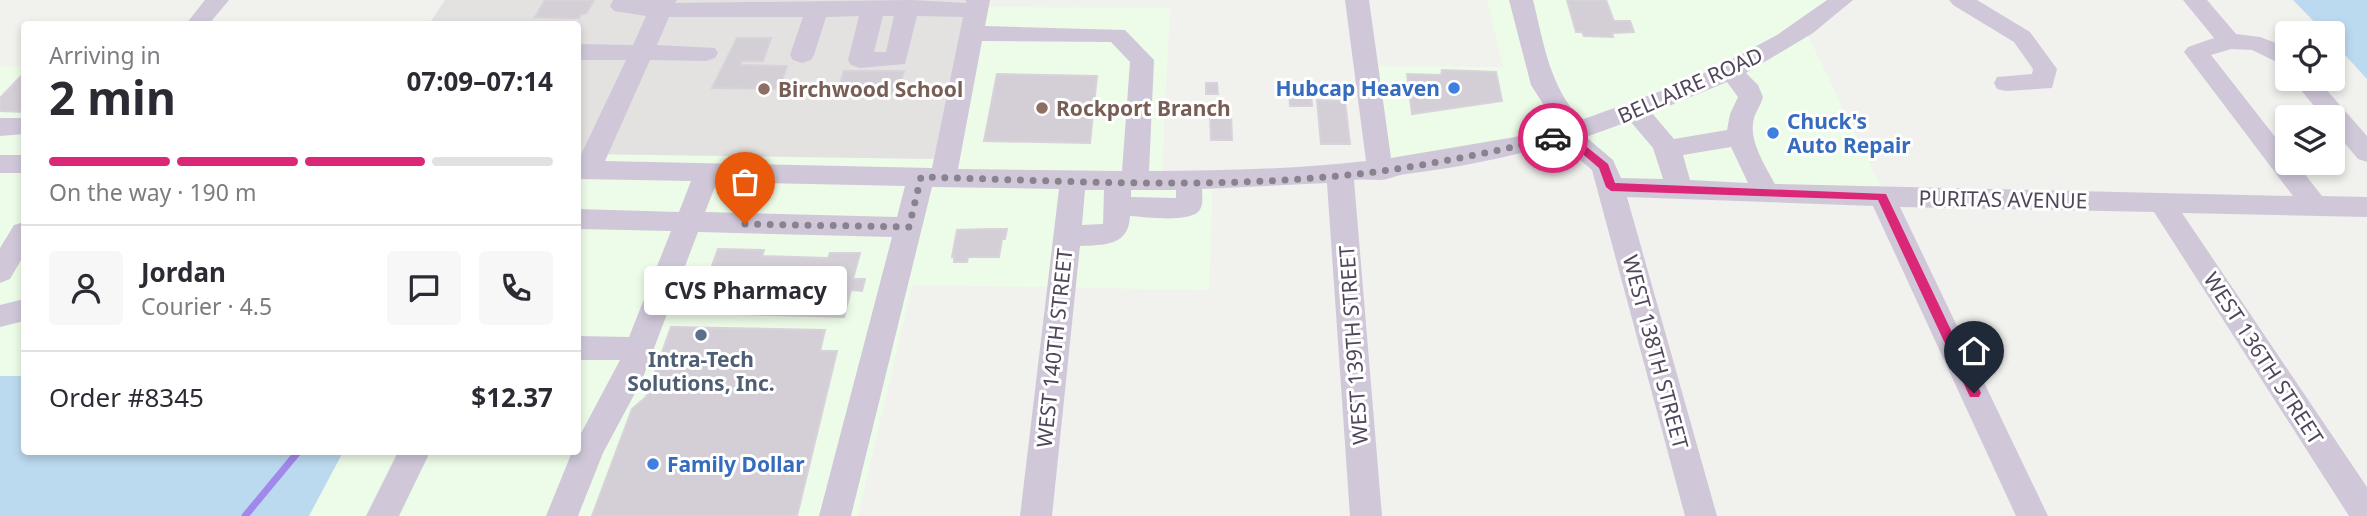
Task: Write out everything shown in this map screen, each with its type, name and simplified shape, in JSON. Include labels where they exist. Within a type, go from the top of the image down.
[{"type":"street","points":[[200,21],[218,0]]},
{"type":"street","points":[[625,0],[622,6],[630,9],[662,5],[873,8],[918,6],[1117,35],[1142,60],[1116,229],[1110,233],[1066,236]]},
{"type":"street","points":[[1357,0],[1380,171]]},
{"type":"street","points":[[1521,0],[1544,85],[1572,133],[1604,166],[1611,187]]},
{"type":"street","name":"BELLAIRE ROAD","points":[[1572,133],[1636,112],[1730,72],[1810,26],[1841,0]]},
{"type":"street","points":[[1961,0],[2022,37],[2045,69],[2043,82],[2006,83]]},
{"type":"street","points":[[2195,0],[2229,41]]},
{"type":"street","points":[[662,5],[583,170],[1073,180],[1124,189],[1185,208],[1189,205],[1189,181],[1380,171],[1502,150],[1572,133]]},
{"type":"street","points":[[802,6],[802,55]]},
{"type":"street","points":[[873,8],[860,60],[897,59],[918,6]]},
{"type":"street","points":[[835,516],[909,227],[932,178],[975,14]]},
{"type":"street","points":[[2275,50],[2253,42],[2229,41],[2196,52],[2315,206]]},
{"type":"street","points":[[581,52],[706,53]]},
{"type":"street","points":[[1730,72],[1746,84],[1751,93],[1751,102],[1740,119],[1741,137],[1766,192]]},
{"type":"street","points":[[2314,91],[2367,153]]},
{"type":"street","points":[[1636,112],[1653,128],[1675,162],[1678,189]]},
{"type":"street","points":[[0,127],[21,127]]},
{"type":"street","points":[[1667,149],[1741,137]]},
{"type":"street","points":[[0,164],[21,164]]},
{"type":"street","points":[[562,516],[588,450],[627,380],[707,173]]},
{"type":"street","name":"WEST 139TH STREET","points":[[1340,175],[1366,516]]},
{"type":"street","name":"WEST 140TH STREET","points":[[1036,516],[1073,180]]},
{"type":"street","name":"PURITAS AVENUE","points":[[1611,187],[1882,197],[2367,207]]},
{"type":"street","name":"WEST 138TH STREET","points":[[1611,187],[1701,516]]},
{"type":"street","points":[[1882,197],[2032,516]]},
{"type":"street","name":"WEST 136TH STREET","points":[[2161,202],[2367,515]]},
{"type":"street","points":[[581,219],[909,227]]},
{"type":"street","points":[[0,272],[21,237]]},
{"type":"street","points":[[0,316],[21,311]]},
{"type":"street","points":[[581,348],[639,349]]},
{"type":"street","points":[[382,516],[412,455]]},
{"type":"shaded area","name":"Birchwood School","points":[[445,0],[969,0],[935,159],[581,154],[581,21],[431,21]]},
{"type":"shaded area","points":[[1487,0],[1830,0],[1802,23],[1882,189],[1602,180],[1599,170],[1553,133],[1386,167],[1373,66],[1503,67]]},
{"type":"shaded area","points":[[2293,0],[2367,0],[2367,79],[2345,55],[2345,21],[2313,21]]},
{"type":"shaded area","points":[[968,7],[1170,8],[1162,174],[1213,174],[1209,290],[912,285],[858,516],[309,516],[341,455],[581,455],[581,154],[935,159]]},
{"type":"shaded area","points":[[0,66],[21,67],[21,376],[0,376]]},
{"type":"shaded area","points":[[0,376],[21,376],[21,455],[341,455],[309,516],[0,516]]},
{"type":"building","points":[[545,0],[594,0],[586,14],[581,14],[579,18],[535,17]]},
{"type":"building","points":[[1567,0],[1606,0],[1614,21],[1630,21],[1634,32],[1612,33],[1613,37],[1584,36],[1582,32],[1576,32]]},
{"type":"building","points":[[737,38],[771,38],[763,61],[742,61],[740,65],[787,66],[779,89],[712,88]]},
{"type":"building","name":"Hubcap Heaven","points":[[1442,70],[1496,72],[1502,101],[1412,114],[1407,74],[1441,75]]},
{"type":"building","points":[[844,71],[904,71],[897,94],[877,94],[878,89],[838,89]]},
{"type":"building","name":"Rockport Branch","points":[[997,74],[1097,76],[1090,143],[984,141]]},
{"type":"building","points":[[21,76],[21,112],[0,111],[0,98]]},
{"type":"building","points":[[1206,83],[1217,83],[1218,94],[1206,94]]},
{"type":"building","points":[[1317,89],[1335,90],[1336,96],[1318,96]]},
{"type":"building","points":[[1289,92],[1311,92],[1312,106],[1290,106]]},
{"type":"building","points":[[1317,100],[1345,101],[1350,144],[1321,144]]},
{"type":"building","points":[[1210,114],[1231,114],[1232,140],[1211,140]]},
{"type":"building","points":[[1007,229],[999,257],[968,257],[967,262],[954,262],[952,257],[957,230]]},
{"type":"building","points":[[718,249],[764,250],[762,256],[828,258],[830,253],[860,253],[853,279],[865,279],[862,291],[851,290],[844,317],[703,313],[712,288],[704,288]]},
{"type":"building","points":[[671,327],[825,330],[820,351],[837,351],[797,516],[592,516],[632,409],[646,397]]},
{"type":"waterway","points":[[245,516],[296,455]]},
{"type":"way so far","points":[[745,224],[909,227],[921,177],[1118,181],[1293,178],[1380,171],[1502,150],[1553,138]]},
{"type":"place","name":"Hubcap Heaven","points":[[1454,88]]},
{"type":"place","name":"Birchwood School","points":[[764,89]]},
{"type":"place","name":"Rockport Branch","points":[[1042,108]]},
{"type":"place","name":"Chuck's Auto Repair","points":[[1773,133]]},
{"type":"place","name":"CVS Pharmacy","points":[[745,224]]},
{"type":"place","name":"Intra-Tech Solutions, Inc.","points":[[701,335]]},
{"type":"place","name":"Family Dollar","points":[[653,464]]},
{"type":"route","points":[[1553,138],[1567,135],[1604,166],[1611,187],[1882,197],[1974,393]]}]
